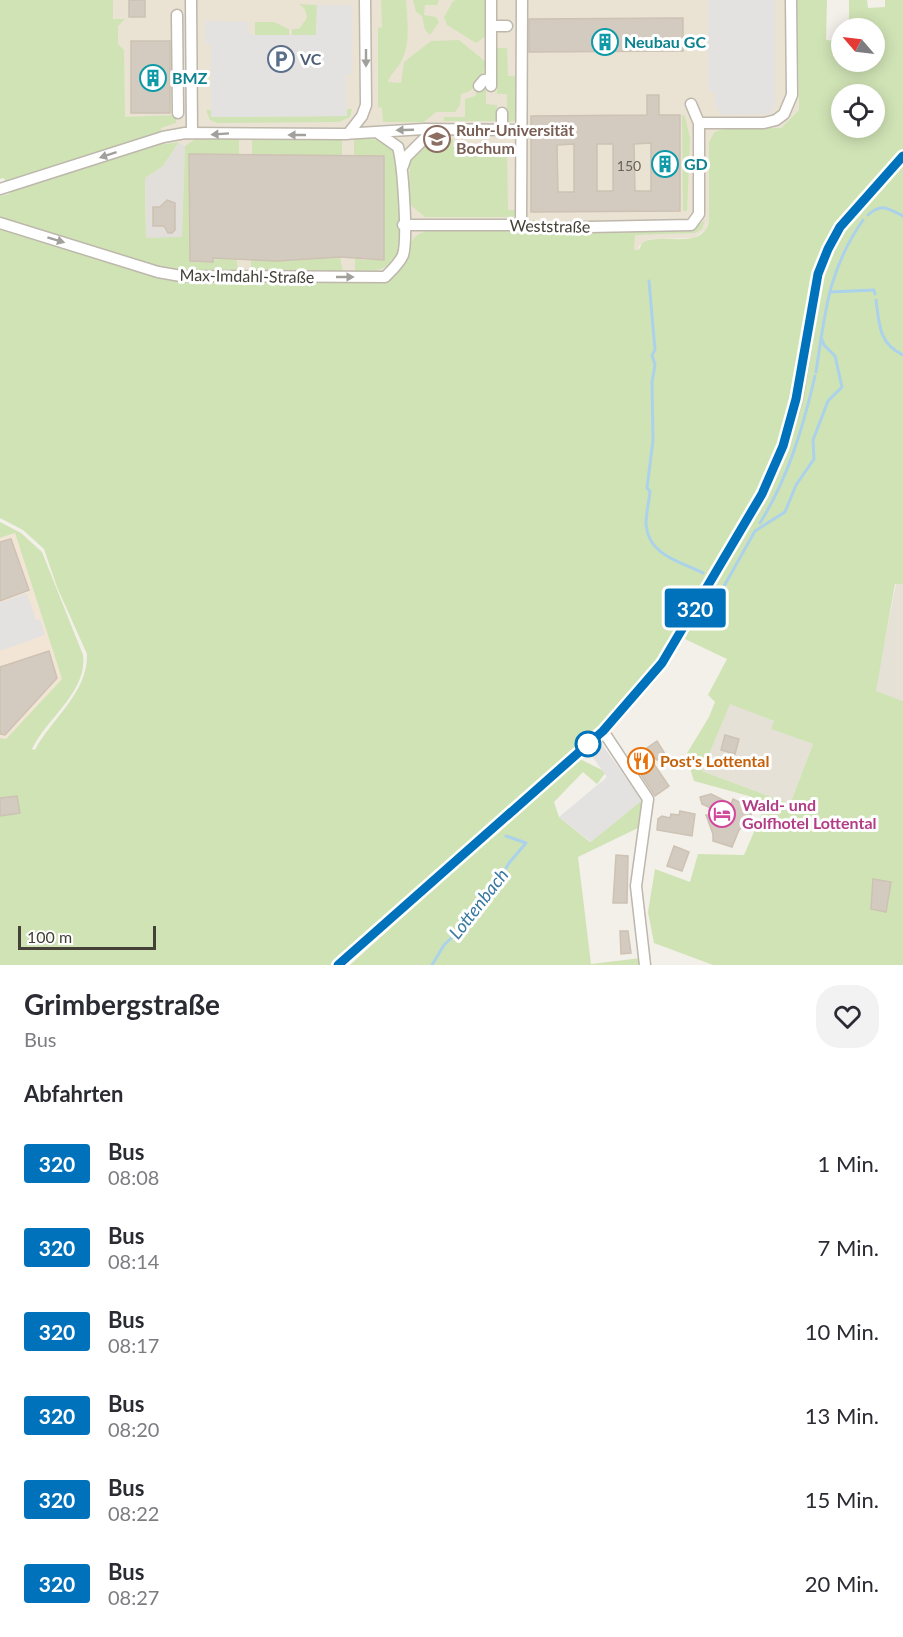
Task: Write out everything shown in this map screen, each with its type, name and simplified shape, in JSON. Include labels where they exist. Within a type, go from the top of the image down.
[{"type":"street","points":[[191,0],[192,133]]},
{"type":"street","points":[[348,134],[362,116],[366,105],[365,0]]},
{"type":"street","points":[[479,86],[484,80],[491,83],[489,61],[496,31],[491,0]]},
{"type":"street","points":[[521,225],[522,0]]},
{"type":"street","points":[[691,104],[699,123],[764,123],[776,120],[784,114],[790,105],[792,95],[791,0]]},
{"type":"street","points":[[177,15],[181,114]]},
{"type":"street","points":[[502,113],[502,130]]},
{"type":"street","name":"Weststraße","points":[[403,225],[521,225],[537,228],[685,226],[696,221],[699,214],[699,123]]},
{"type":"street","points":[[3,189],[163,137],[192,133],[348,134],[378,133],[384,130],[521,130]]},
{"type":"street","points":[[403,167],[406,157],[433,130]]},
{"type":"street","name":"Max-Imdahl-Straße","points":[[0,223],[158,272],[181,276],[385,277],[397,266],[404,253],[403,167],[398,147],[378,133]]},
{"type":"street","points":[[338,965],[603,731],[662,663],[762,494],[783,446],[796,399],[818,274],[828,249],[840,227],[903,156]]},
{"type":"street","points":[[603,731],[648,799],[636,886],[645,965]]},
{"type":"shaded area","name":"Ruhr-Universität Bochum","points":[[113,0],[797,0],[799,110],[781,128],[728,128],[714,132],[709,142],[709,221],[705,230],[694,238],[650,239],[639,246],[639,250],[634,250],[634,235],[406,260],[400,271],[385,281],[180,282],[185,146],[179,142],[165,144],[161,128],[114,125]]},
{"type":"shaded area","points":[[708,0],[775,0],[775,107],[771,114],[720,115],[715,103],[715,92],[708,92]]},
{"type":"shaded area","name":"VC","points":[[317,5],[352,5],[352,74],[346,75],[347,116],[211,117],[211,44],[205,43],[205,21],[248,22],[249,35],[316,35]]},
{"type":"shaded area","points":[[179,142],[185,146],[182,238],[146,238],[145,178],[163,166]]},
{"type":"shaded area","points":[[15,533],[62,679],[6,739],[0,738],[0,538]]},
{"type":"shaded area","points":[[896,584],[903,584],[903,701],[875,691]]},
{"type":"shaded area","points":[[27,593],[36,620],[40,619],[45,635],[0,651],[0,603]]},
{"type":"shaded area","points":[[730,703],[774,721],[772,729],[813,744],[790,804],[702,771]]},
{"type":"shaded area","points":[[603,746],[642,800],[591,842],[559,817],[607,777],[591,755]]},
{"type":"green space","points":[[0,0],[113,0],[113,19],[125,19],[118,26],[118,44],[124,50],[125,117],[176,115],[176,123],[161,128],[165,144],[179,142],[163,166],[145,178],[146,238],[182,237],[185,146],[194,140],[239,137],[239,154],[189,155],[190,261],[236,258],[239,273],[183,271],[181,282],[385,281],[401,268],[414,238],[433,230],[693,230],[705,220],[702,229],[695,233],[635,235],[634,250],[639,250],[642,243],[650,240],[690,238],[698,236],[705,230],[709,221],[709,142],[714,132],[728,128],[781,128],[799,110],[797,0],[827,0],[826,40],[831,40],[831,72],[885,72],[885,18],[849,18],[849,0],[867,0],[868,8],[885,7],[885,0],[903,0],[903,584],[895,584],[876,691],[903,701],[903,965],[713,965],[654,943],[648,912],[655,869],[690,882],[698,854],[744,855],[766,804],[749,796],[694,781],[686,755],[709,717],[715,702],[708,695],[727,659],[685,639],[697,613],[658,664],[599,726],[332,965],[0,965],[0,738],[6,739],[62,679],[15,533],[0,538],[0,522],[21,533],[42,552],[83,655],[83,668],[73,693],[32,749],[35,750],[68,705],[82,681],[87,654],[57,587],[44,549],[23,530],[0,518],[0,196],[9,194],[4,178],[0,179]],"holes":[[[730,704],[774,721],[771,729],[813,744],[790,804],[702,771]]]},
{"type":"green space","points":[[381,0],[406,0],[408,33],[406,50],[388,82],[401,83],[404,62],[431,41],[459,40],[486,62],[479,83],[471,90],[461,94],[460,105],[455,112],[436,112],[424,122],[383,122],[382,108],[378,107],[378,28],[382,27]]},
{"type":"green space","points":[[413,0],[439,0],[437,5],[425,5],[424,15],[436,17],[439,22],[430,35],[425,30],[422,16],[416,12]]},
{"type":"green space","points":[[486,0],[486,36],[476,43],[447,25],[444,17],[453,1]]},
{"type":"green space","points":[[299,4],[317,5],[316,35],[292,35],[292,29],[299,29],[307,18],[305,9]]},
{"type":"green space","points":[[255,22],[274,22],[289,29],[289,35],[255,35]]},
{"type":"green space","points":[[496,48],[507,48],[508,76],[515,76],[515,121],[507,122],[507,94],[497,94]]},
{"type":"green space","points":[[480,86],[486,86],[486,104],[497,105],[497,121],[444,121],[444,117],[465,117],[465,99],[475,96]]},
{"type":"green space","points":[[347,109],[352,109],[350,117],[339,122],[217,123],[210,120],[206,110],[211,110],[212,117],[346,116]]},
{"type":"green space","points":[[682,115],[685,116],[690,139],[687,211],[683,211]]},
{"type":"green space","points":[[252,137],[342,139],[342,156],[292,156],[292,260],[340,257],[343,272],[251,273],[251,258],[256,258],[256,261],[280,260],[280,154],[252,154]]},
{"type":"green space","points":[[354,139],[377,140],[390,146],[397,164],[400,210],[399,248],[393,261],[383,268],[355,272],[355,257],[360,257],[361,260],[384,260],[384,156],[354,156]]},
{"type":"green space","points":[[453,139],[453,147],[507,147],[508,210],[518,210],[513,217],[425,217],[408,203],[410,161],[429,141]]},
{"type":"green space","points":[[578,758],[606,772],[597,784],[583,772],[554,802],[559,817],[590,842],[642,800],[640,827],[578,857],[591,964],[641,958],[641,965],[350,965]]},
{"type":"building","points":[[129,0],[145,0],[145,17],[129,17]]},
{"type":"building","name":"Neubau GC","points":[[683,18],[683,51],[529,52],[529,19]]},
{"type":"building","name":"BMZ","points":[[131,41],[170,41],[170,113],[131,113]]},
{"type":"building","name":"GD","points":[[647,95],[659,95],[659,115],[680,115],[680,211],[531,212],[531,116],[647,115]],"holes":[[[651,143],[651,191],[635,191],[634,144]],[[574,144],[574,192],[558,192],[557,145]],[[597,144],[613,144],[613,191],[597,191]]]},
{"type":"building","points":[[189,154],[384,156],[384,260],[340,257],[277,261],[213,258],[213,262],[190,261]]},
{"type":"building","points":[[167,200],[175,203],[175,230],[172,233],[168,233],[164,226],[153,226],[153,207],[160,207]]},
{"type":"building","points":[[11,539],[29,590],[0,601],[0,542]]},
{"type":"building","points":[[49,651],[57,678],[5,735],[0,734],[0,667]]},
{"type":"building","points":[[725,735],[739,739],[735,754],[721,750]]},
{"type":"building","points":[[657,741],[665,754],[657,760],[645,751],[669,786],[655,796],[631,759]]},
{"type":"building","points":[[711,794],[731,804],[733,799],[752,808],[746,825],[739,830],[732,847],[713,841],[713,834],[706,815],[736,820],[702,804],[700,797]]},
{"type":"building","points":[[17,796],[20,813],[0,816],[0,798]]},
{"type":"building","points":[[680,811],[695,814],[692,836],[657,830],[658,819],[662,816],[670,818],[671,814],[679,815]]},
{"type":"building","points":[[674,846],[689,852],[682,871],[667,866]]},
{"type":"building","points":[[616,855],[628,856],[627,903],[613,903]]},
{"type":"building","points":[[873,879],[891,882],[886,912],[871,909]]},
{"type":"building","points":[[620,931],[628,931],[631,953],[621,954]]},
{"type":"waterway","name":"Lottenbach","points":[[868,215],[877,209],[885,208],[903,216]]},
{"type":"waterway","name":"Lottenbach","points":[[816,372],[826,311],[835,275],[851,238],[863,220]]},
{"type":"waterway","points":[[649,281],[655,350],[652,355],[655,365],[652,382],[653,440],[647,488],[650,491],[646,516],[648,535],[652,543],[666,556],[703,573]]},
{"type":"waterway","points":[[830,292],[874,290],[875,294]]},
{"type":"waterway","points":[[876,300],[885,339],[889,345],[903,355]]},
{"type":"waterway","name":"Lottenbach","points":[[710,611],[755,531],[785,512],[796,485],[814,459],[813,440],[828,401],[842,387],[835,356],[824,345],[821,337]]},
{"type":"waterway","name":"Lottenbach","points":[[760,523],[779,488],[794,452],[815,376]]},
{"type":"waterway","name":"Lottenbach","points":[[432,965],[444,945],[461,929],[465,920],[495,887],[509,863],[526,843],[506,836]]},
{"type":"bus line","name":"320","points":[[338,965],[603,731],[630,703],[662,663],[762,494],[783,446],[796,399],[818,274],[828,249],[840,227],[903,156]]},
{"type":"place","name":"Neubau GC","points":[[605,42]]},
{"type":"place","name":"VC","points":[[281,59]]},
{"type":"place","name":"BMZ","points":[[153,78]]},
{"type":"place","name":"Ruhr-Universität Bochum","points":[[437,139]]},
{"type":"place","name":"GD","points":[[665,164]]},
{"type":"place","name":"Post's Lottental","points":[[641,761]]},
{"type":"place","name":"Wald- und Golfhotel Lottental","points":[[722,814]]}]
